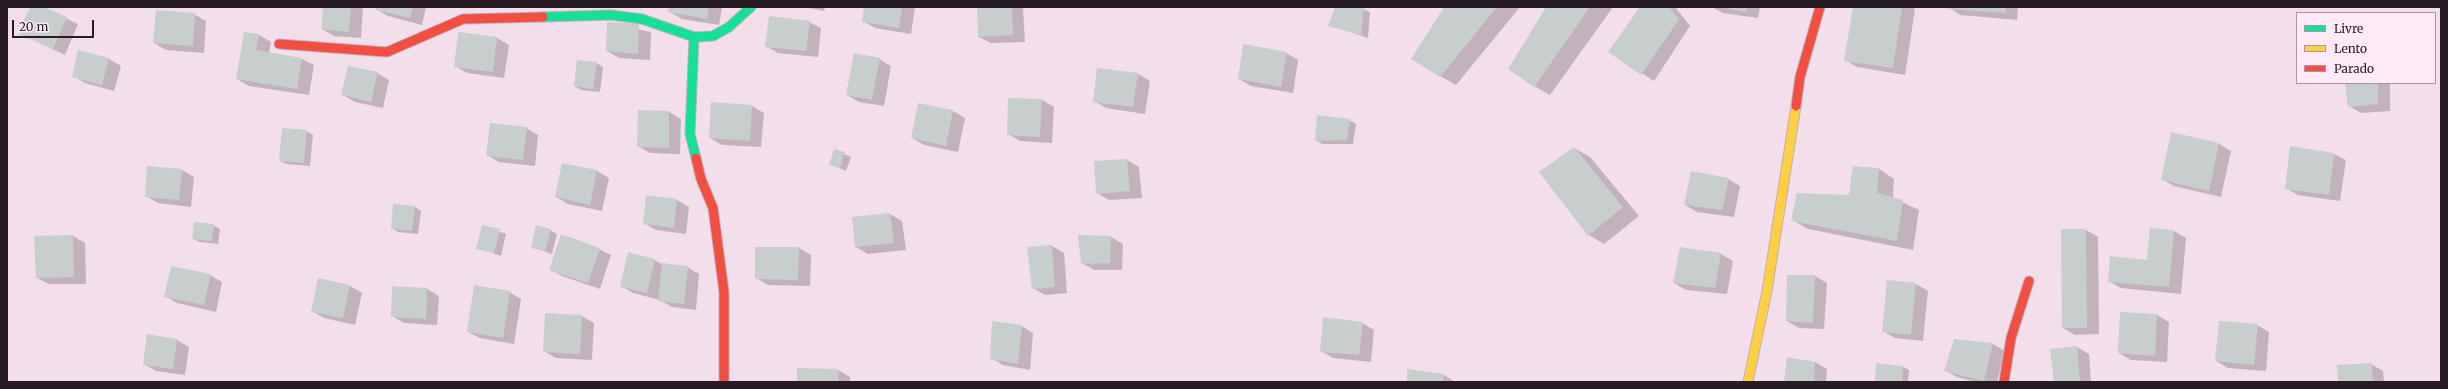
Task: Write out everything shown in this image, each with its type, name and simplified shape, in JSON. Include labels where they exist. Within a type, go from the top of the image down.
[{"type":"street","points":[[279,44],[387,52],[407,45],[463,19],[611,15],[642,19],[694,37],[713,36],[729,27],[751,7]]},
{"type":"street","points":[[1748,382],[1767,291],[1800,77],[1820,7]]},
{"type":"street","points":[[694,37],[690,134],[701,179],[713,208],[724,292],[724,382]]},
{"type":"street","points":[[2004,382],[2011,338],[2029,280]]},
{"type":"building","points":[[30,7],[44,7],[67,17],[53,49],[18,34]]},
{"type":"building","points":[[323,7],[351,7],[349,32],[321,29]]},
{"type":"building","points":[[376,7],[413,7],[410,18],[375,10]]},
{"type":"building","points":[[669,7],[709,7],[707,19],[668,12]]},
{"type":"building","points":[[864,7],[902,7],[899,28],[862,22]]},
{"type":"building","points":[[977,7],[1012,7],[1013,35],[978,37]]},
{"type":"building","points":[[1335,7],[1364,7],[1361,35],[1328,26]]},
{"type":"building","points":[[1444,7],[1497,7],[1440,77],[1411,59]]},
{"type":"building","points":[[1546,7],[1590,7],[1534,87],[1508,69]]},
{"type":"building","points":[[1640,7],[1669,7],[1679,19],[1641,75],[1608,52]]},
{"type":"building","points":[[1717,7],[1747,7],[1746,12]]},
{"type":"building","points":[[1853,7],[1902,7],[1893,68],[1844,61]]},
{"type":"building","points":[[1947,7],[2006,7],[2006,13],[1947,9]]},
{"type":"building","points":[[156,10],[195,13],[193,46],[153,43]]},
{"type":"building","points":[[769,16],[810,21],[806,51],[765,47]]},
{"type":"building","points":[[607,22],[639,24],[638,54],[606,51]]},
{"type":"building","points":[[244,32],[259,34],[256,50],[302,58],[297,89],[236,79]]},
{"type":"building","points":[[458,32],[497,37],[493,72],[454,67]]},
{"type":"building","points":[[1243,44],[1287,52],[1281,87],[1238,79]]},
{"type":"building","points":[[78,50],[109,58],[102,85],[72,77]]},
{"type":"building","points":[[854,53],[880,58],[872,100],[846,95]]},
{"type":"building","points":[[577,60],[597,62],[593,89],[574,86]]},
{"type":"building","points":[[348,66],[378,72],[371,102],[341,95]]},
{"type":"building","points":[[1097,68],[1138,73],[1133,107],[1093,102]]},
{"type":"building","points":[[2345,84],[2378,84],[2378,104],[2348,107]]},
{"type":"building","points":[[1008,98],[1042,99],[1040,137],[1007,135]]},
{"type":"building","points":[[711,102],[752,105],[750,141],[709,138]]},
{"type":"building","points":[[918,103],[953,110],[946,146],[911,138]]},
{"type":"building","points":[[638,110],[669,111],[669,148],[637,147]]},
{"type":"building","points":[[1317,115],[1350,119],[1347,140],[1315,141]]},
{"type":"building","points":[[490,123],[527,127],[523,160],[486,156]]},
{"type":"building","points":[[282,128],[307,130],[304,163],[279,161]]},
{"type":"building","points":[[2171,132],[2219,143],[2209,191],[2161,180]]},
{"type":"building","points":[[2290,146],[2334,153],[2329,195],[2285,189]]},
{"type":"building","points":[[1574,147],[1623,207],[1588,236],[1539,172]]},
{"type":"building","points":[[834,149],[845,152],[840,168],[829,165]]},
{"type":"building","points":[[1127,159],[1130,191],[1096,194],[1094,161]]},
{"type":"building","points":[[562,163],[597,170],[590,205],[555,197]]},
{"type":"building","points":[[147,166],[182,169],[179,200],[145,197]]},
{"type":"building","points":[[1853,166],[1879,168],[1877,193],[1903,200],[1897,241],[1791,221],[1797,193],[1849,195]]},
{"type":"building","points":[[1691,171],[1729,178],[1722,210],[1684,205]]},
{"type":"building","points":[[646,195],[677,199],[674,228],[643,224]]},
{"type":"building","points":[[393,204],[415,206],[412,231],[391,229]]},
{"type":"building","points":[[890,213],[894,243],[855,247],[852,217]]},
{"type":"building","points":[[194,222],[214,224],[212,241],[192,239]]},
{"type":"building","points":[[482,225],[500,229],[494,253],[476,249]]},
{"type":"building","points":[[536,225],[551,229],[545,251],[531,248]]},
{"type":"building","points":[[2150,228],[2174,230],[2169,287],[2108,282],[2110,256],[2147,260]]},
{"type":"building","points":[[2061,229],[2086,229],[2087,328],[2062,328]]},
{"type":"building","points":[[561,234],[600,248],[588,283],[549,270]]},
{"type":"building","points":[[73,235],[74,277],[36,278],[34,236]]},
{"type":"building","points":[[1078,235],[1111,236],[1110,263],[1081,264]]},
{"type":"building","points":[[1052,245],[1055,287],[1032,289],[1027,247]]},
{"type":"building","points":[[755,247],[799,247],[798,280],[755,279]]},
{"type":"building","points":[[1680,247],[1721,253],[1715,288],[1673,283]]},
{"type":"building","points":[[628,252],[655,259],[647,293],[620,287]]},
{"type":"building","points":[[662,263],[688,266],[684,304],[658,301]]},
{"type":"building","points":[[171,266],[211,274],[204,305],[164,297]]},
{"type":"building","points":[[1787,275],[1815,275],[1813,323],[1786,321]]},
{"type":"building","points":[[318,278],[350,285],[343,318],[311,312]]},
{"type":"building","points":[[1887,280],[1916,283],[1911,335],[1882,332]]},
{"type":"building","points":[[474,285],[510,291],[503,338],[467,332]]},
{"type":"building","points":[[392,286],[427,288],[426,319],[391,317]]},
{"type":"building","points":[[2120,312],[2157,314],[2155,356],[2118,353]]},
{"type":"building","points":[[545,313],[582,315],[580,354],[543,352]]},
{"type":"building","points":[[1323,317],[1363,322],[1359,355],[1320,352]]},
{"type":"building","points":[[992,321],[1022,325],[1018,364],[990,359]]},
{"type":"building","points":[[2219,321],[2258,324],[2254,365],[2215,361]]},
{"type":"building","points":[[147,334],[177,339],[173,369],[143,365]]},
{"type":"building","points":[[1954,339],[1993,343],[1984,381],[1944,371]]},
{"type":"building","points":[[2077,346],[2080,382],[2054,382],[2050,349]]},
{"type":"building","points":[[1787,357],[1815,362],[1814,382],[1784,382]]},
{"type":"building","points":[[1876,363],[1903,366],[1902,382],[1875,382]]},
{"type":"building","points":[[2372,363],[2373,382],[2338,382],[2337,365]]},
{"type":"building","points":[[797,368],[838,369],[839,382],[797,382]]},
{"type":"building","points":[[1407,369],[1444,374],[1443,382],[1407,382]]},
{"type":"traffic: fast","points":[[696,158],[690,134],[694,37],[713,36],[729,27],[751,7]]},
{"type":"traffic: fast","points":[[543,17],[611,15],[642,19],[694,37]]},
{"type":"traffic: slow","points":[[1748,382],[1767,291],[1796,106]]},
{"type":"traffic: jam","points":[[1796,106],[1800,77],[1820,7]]},
{"type":"traffic: jam","points":[[279,44],[387,52],[463,19],[543,17]]},
{"type":"traffic: jam","points":[[696,158],[701,179],[713,208],[724,292],[724,382]]},
{"type":"traffic: jam","points":[[2004,382],[2011,338],[2029,281]]}]
